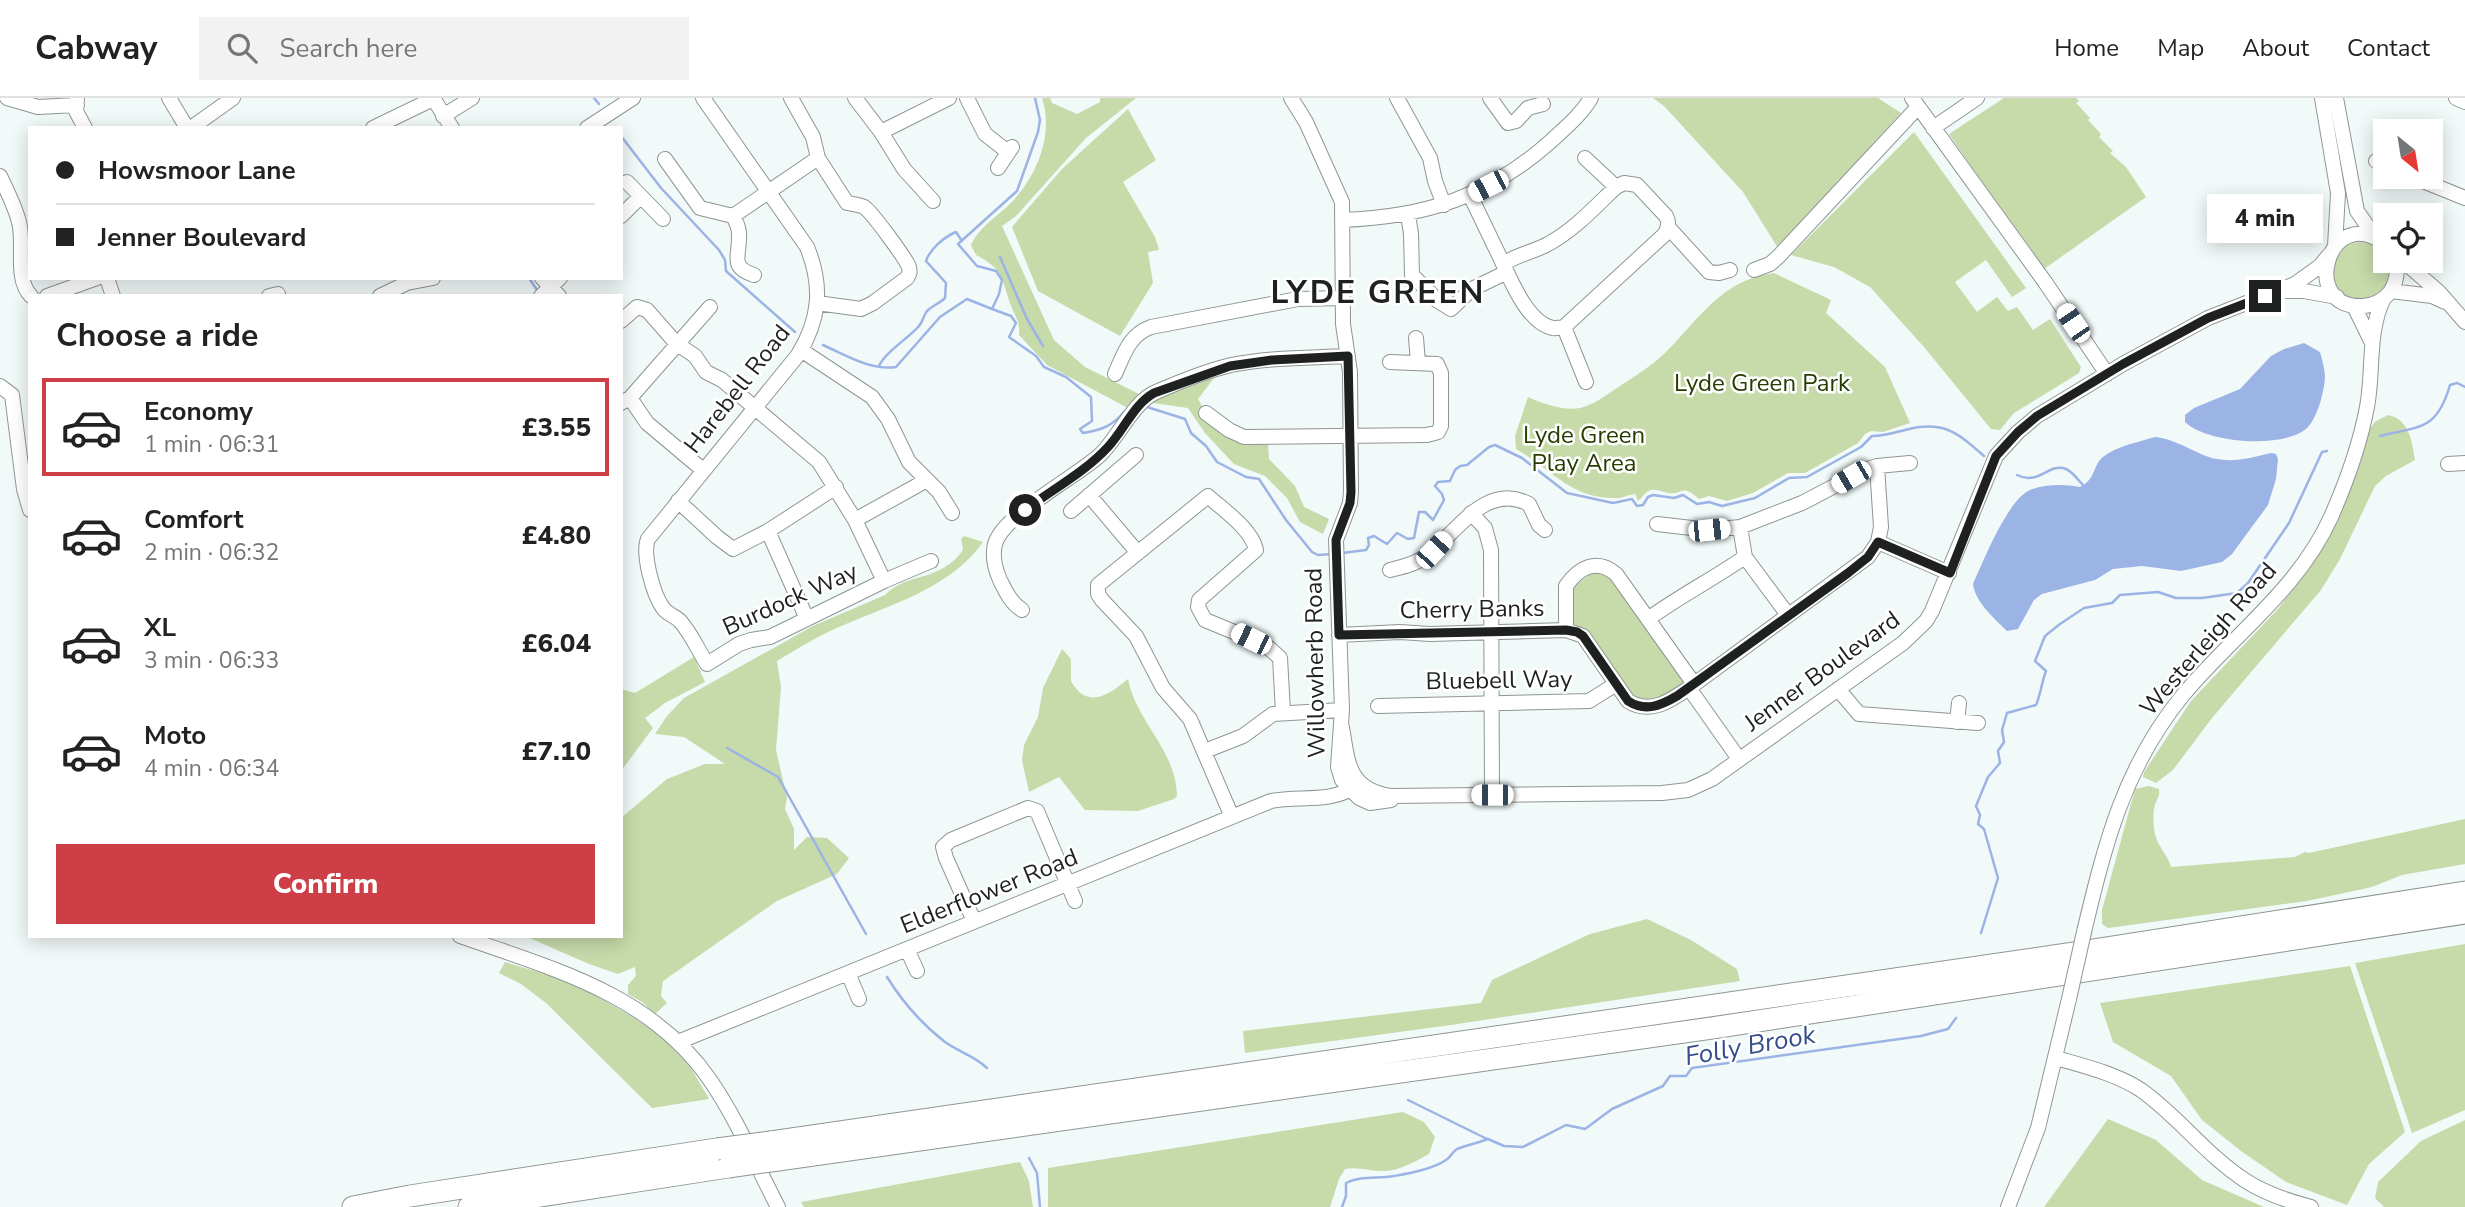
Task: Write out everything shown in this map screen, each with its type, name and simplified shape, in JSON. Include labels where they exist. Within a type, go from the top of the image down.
[{"type":"highway","points":[[775,1151],[2465,892]]},
{"type":"highway","points":[[353,1207],[423,1194],[723,1158],[1712,1028],[2465,913]]},
{"type":"highway","points":[[469,1207],[723,1158]]},
{"type":"street","points":[[0,106],[5,98],[37,107],[77,101],[76,111],[84,126]]},
{"type":"street","points":[[169,98],[188,126]]},
{"type":"street","points":[[192,126],[233,98]]},
{"type":"street","points":[[377,126],[433,98],[447,122],[472,98]]},
{"type":"street","points":[[590,126],[634,98]]},
{"type":"street","name":"Harebell Road","points":[[704,98],[807,247],[815,268],[818,289],[810,333],[801,351],[678,501],[648,539],[645,548],[659,601],[664,609],[679,620],[707,664]]},
{"type":"street","points":[[791,98],[813,137],[818,158],[848,203],[865,207],[899,251],[910,272],[908,278],[861,309],[817,303]]},
{"type":"street","points":[[855,98],[904,169],[933,201]]},
{"type":"street","points":[[881,132],[949,98]]},
{"type":"street","points":[[967,98],[985,134],[1010,149],[998,168]]},
{"type":"street","name":"Willowherb Road","points":[[1291,98],[1306,122],[1342,202],[1343,324],[1348,356],[1351,435],[1350,503],[1336,540],[1342,710],[1338,767],[1351,782]]},
{"type":"street","points":[[1397,98],[1430,158],[1444,205]]},
{"type":"street","points":[[1490,98],[1508,123],[1516,121],[1528,108],[1543,104]]},
{"type":"street","points":[[1342,220],[1408,214],[1444,205],[1469,195],[1511,173],[1539,151],[1577,117],[1591,98]]},
{"type":"street","points":[[1933,128],[1977,98]]},
{"type":"street","points":[[2322,98],[2338,193],[2332,250],[2326,263],[2327,282],[2337,297]]},
{"type":"street","points":[[2336,98],[2357,211],[2373,231]]},
{"type":"street","points":[[2456,98],[2465,102]]},
{"type":"street","points":[[1754,270],[1770,264],[1778,257],[1915,102],[2045,282],[2107,374]]},
{"type":"street","points":[[733,216],[818,158]]},
{"type":"street","points":[[1585,158],[1616,187]]},
{"type":"street","points":[[665,159],[700,208],[733,216],[740,239],[736,254],[738,264],[741,269],[754,275]]},
{"type":"street","points":[[0,176],[25,221],[23,278],[29,294]]},
{"type":"street","points":[[627,181],[663,219]]},
{"type":"street","points":[[1408,214],[1412,275],[1415,281],[1451,309],[1472,289],[1504,268],[1516,255],[1547,245],[1568,231],[1616,187],[1630,183],[1637,185],[1670,222],[1665,234],[1564,327],[1552,328],[1538,320],[1523,303],[1504,268],[1469,195]]},
{"type":"street","points":[[2443,189],[2465,198]]},
{"type":"street","points":[[623,214],[640,197]]},
{"type":"street","points":[[1668,227],[1709,272],[1730,271]]},
{"type":"street","points":[[2332,250],[2343,239],[2354,235],[2365,234],[2373,237]]},
{"type":"street","name":"Jenner Boulevard","points":[[1351,782],[1382,794],[1413,796],[1662,793],[1688,790],[1712,779],[1916,631],[1932,611],[1950,573],[2000,451],[2037,416],[2208,318],[2308,276],[2332,250]]},
{"type":"street","name":"Westerleigh Road","points":[[2008,1207],[2038,1128],[2099,871],[2127,782],[2143,753],[2185,692],[2269,606],[2301,568],[2330,518],[2355,454],[2367,407],[2377,312],[2397,273]]},
{"type":"street","points":[[2417,273],[2439,292],[2465,322]]},
{"type":"street","points":[[53,294],[91,280]]},
{"type":"street","points":[[384,294],[407,283],[423,280]]},
{"type":"street","name":"Jenner Boulevard","points":[[2277,291],[2304,291],[2337,297],[2354,306]]},
{"type":"street","points":[[2354,306],[2375,304],[2387,295],[2432,296],[2446,302]]},
{"type":"street","points":[[1115,374],[1131,339],[1140,331],[1298,299],[1343,298]]},
{"type":"street","name":"Westerleigh Road","points":[[2354,306],[2372,345]]},
{"type":"street","points":[[623,319],[638,307],[642,307],[659,321],[676,343],[695,356],[706,372],[722,380],[819,462],[855,520],[884,581]]},
{"type":"street","points":[[703,470],[647,423],[626,401],[710,307]]},
{"type":"street","points":[[1564,327],[1587,382]]},
{"type":"street","points":[[1416,338],[1418,362]]},
{"type":"street","points":[[801,351],[872,397],[888,419],[909,462],[939,492],[952,513]]},
{"type":"street","points":[[1022,610],[1012,601],[996,569],[994,557],[999,536],[1025,510],[1098,457],[1115,440],[1141,403],[1154,393],[1230,366],[1272,360],[1348,356]]},
{"type":"street","points":[[1206,412],[1229,430],[1244,437],[1427,435],[1438,432],[1441,426],[1440,369],[1437,364],[1390,362]]},
{"type":"street","points":[[0,386],[12,395],[28,503]]},
{"type":"street","points":[[1071,511],[1136,455]]},
{"type":"street","points":[[1657,524],[1709,530],[1740,527],[1793,508],[1865,470],[1877,466],[1910,463]]},
{"type":"street","points":[[2448,464],[2465,463]]},
{"type":"street","points":[[1877,466],[1881,527],[1878,542],[1950,573]]},
{"type":"street","points":[[855,520],[927,480]]},
{"type":"street","points":[[678,501],[733,549],[768,531],[836,487]]},
{"type":"street","points":[[1089,495],[1138,553]]},
{"type":"street","points":[[1232,817],[1191,719],[1163,688],[1136,636],[1098,594],[1098,584],[1208,496],[1233,518],[1256,547],[1254,554],[1199,600],[1199,612],[1205,620],[1233,630],[1276,654],[1282,666],[1283,712]]},
{"type":"street","points":[[1391,570],[1422,559],[1471,513],[1502,498],[1514,498],[1529,504],[1539,525],[1545,530]]},
{"type":"street","points":[[1471,513],[1485,528],[1490,539],[1492,795]]},
{"type":"street","points":[[1740,527],[1745,557],[1788,615]]},
{"type":"street","points":[[768,531],[807,619]]},
{"type":"street","name":"Cherry Banks","points":[[1339,635],[1566,630],[1577,632],[1583,636],[1628,701],[1637,707],[1649,708],[1661,705],[1691,686],[1861,563],[1878,542]]},
{"type":"street","points":[[1648,619],[1684,593],[1705,584],[1745,557]]},
{"type":"street","name":"Burdock Way","points":[[707,664],[739,644],[770,637],[931,561]]},
{"type":"street","points":[[1566,630],[1566,586],[1572,578],[1591,565],[1599,564],[1616,574],[1739,759]]},
{"type":"street","name":"Bluebell Way","points":[[1378,706],[1589,701],[1616,684]]},
{"type":"street","points":[[1838,689],[1859,714],[1978,723]]},
{"type":"street","points":[[1957,722],[1959,703]]},
{"type":"street","points":[[1205,751],[1243,736],[1269,716],[1283,712],[1342,710]]},
{"type":"street","name":"Elderflower Road","points":[[678,1042],[1232,817],[1283,799],[1321,798],[1351,782]]},
{"type":"street","points":[[974,921],[943,847],[951,841],[1028,808],[1037,811],[1075,901]]},
{"type":"street","points":[[466,938],[593,984],[641,1012],[678,1042],[710,1080],[778,1207]]},
{"type":"street","points":[[906,949],[917,971]]},
{"type":"street","points":[[848,973],[859,999]]},
{"type":"street","points":[[2056,1058],[2097,1070],[2139,1089],[2219,1161],[2247,1181],[2280,1198],[2311,1207]]},
{"type":"green space","points":[[1042,98],[1050,98],[1052,103],[1077,114],[1100,102],[1100,98],[1136,98],[1086,138],[1016,216],[1002,226],[1054,340],[1085,367],[1139,394],[1126,407],[1047,365],[1019,335],[1018,322],[1000,274],[976,255],[971,245],[984,227],[1012,202],[1036,167],[1046,126]]},
{"type":"green space","points":[[1653,98],[1878,98],[1901,113],[1778,248],[1743,192],[1664,106]]},
{"type":"green space","points":[[2004,98],[2076,98],[2079,101],[2076,103],[2101,134],[2099,137],[2113,151],[2110,153],[2126,167],[2146,197],[2044,269],[1949,134]]},
{"type":"green space","points":[[1128,109],[1156,160],[1123,182],[1155,237],[1159,250],[1148,252],[1153,283],[1120,336],[1038,291],[1012,227],[1062,169]]},
{"type":"green space","points":[[1914,132],[2026,288],[2012,297],[1986,260],[1955,282],[1977,312],[1997,297],[2008,311],[2017,307],[2033,330],[2050,319],[2081,367],[2079,373],[2014,413],[2000,430],[1991,429],[1924,347],[1870,287],[1834,267],[1791,255]]},
{"type":"green space","points":[[2354,243],[2371,245],[2373,273],[2389,273],[2384,287],[2376,295],[2366,299],[2354,299],[2344,295],[2336,287],[2332,277],[2332,265],[2336,255],[2344,247]]},
{"type":"green space","name":"Lyde Green Park","points":[[1774,273],[1831,300],[1826,313],[1885,367],[1910,423],[1883,432],[1871,431],[1858,443],[1805,473],[1788,473],[1753,493],[1727,501],[1709,496],[1699,499],[1686,491],[1668,493],[1655,490],[1646,493],[1638,501],[1635,494],[1616,498],[1598,497],[1572,488],[1516,449],[1515,436],[1528,397],[1567,409],[1585,407],[1595,402],[1660,358],[1725,292],[1756,277]]},
{"type":"green space","points":[[1214,378],[1198,399],[1203,414],[1268,443],[1269,459],[1295,486],[1304,507],[1329,519],[1323,534],[1300,522],[1287,498],[1265,476],[1234,464],[1205,433],[1188,408],[1146,402]]},
{"type":"green space","points":[[2388,415],[2395,417],[2405,426],[2411,438],[2415,460],[2386,476],[2375,486],[2340,559],[2321,590],[2212,718],[2173,770],[2156,783],[2143,777],[2191,701],[2278,609],[2317,556],[2353,483],[2368,431],[2376,421]]},
{"type":"green space","points":[[964,536],[983,542],[954,572],[936,584],[831,631],[777,661],[781,687],[776,750],[787,798],[785,809],[794,829],[794,850],[807,837],[827,838],[849,858],[837,874],[777,901],[663,981],[661,996],[667,1003],[655,1014],[628,994],[628,985],[636,976],[635,967],[618,974],[530,938],[623,938],[623,816],[667,779],[705,764],[725,764],[684,737],[655,734],[684,698],[813,626],[885,595],[903,583],[945,567],[963,550],[961,539]]},
{"type":"green space","points":[[1596,571],[1609,574],[1686,683],[1657,702],[1637,701],[1569,624],[1572,592],[1579,583]]},
{"type":"green space","points":[[1062,649],[1071,659],[1071,681],[1084,695],[1098,697],[1128,679],[1139,709],[1170,764],[1177,796],[1174,799],[1138,811],[1085,810],[1059,777],[1029,792],[1022,760],[1024,745],[1038,717],[1043,688]]},
{"type":"green space","points":[[694,657],[705,682],[665,703],[645,718],[653,728],[623,768],[623,690],[635,693]]},
{"type":"green space","points":[[2149,786],[2159,789],[2153,822],[2159,844],[2171,867],[2295,857],[2305,852],[2465,819],[2465,864],[2402,875],[2372,887],[2307,901],[2108,928],[2102,924],[2102,910],[2135,789]]},
{"type":"green space","points":[[1647,919],[1691,940],[1737,969],[1740,981],[1245,1053],[1243,1031],[1481,1003],[1492,980],[1590,934]]},
{"type":"green space","points":[[2465,944],[2465,1110],[2412,1133],[2355,963]]},
{"type":"green space","points":[[505,962],[572,982],[631,1016],[665,1039],[691,1068],[709,1099],[652,1108],[546,1003],[521,984],[499,973]]},
{"type":"green space","points":[[2350,966],[2405,1132],[2369,1164],[2347,1205],[2286,1182],[2202,1120],[2171,1076],[2113,1042],[2100,1003]]},
{"type":"green space","points":[[1403,1112],[1424,1122],[1435,1137],[1429,1154],[1392,1170],[1345,1169],[1330,1207],[1048,1207],[1048,1168]]},
{"type":"green space","points":[[2108,1119],[2156,1140],[2202,1180],[2264,1207],[2044,1207]]},
{"type":"green space","points":[[2465,1120],[2465,1207],[2384,1207],[2375,1198],[2378,1182],[2421,1141]]},
{"type":"green space","points":[[1020,1162],[1029,1181],[1033,1207],[804,1207],[801,1202]]},
{"type":"water","points":[[2304,343],[2320,352],[2325,378],[2317,413],[2306,429],[2280,439],[2244,441],[2209,435],[2185,422],[2185,415],[2194,408],[2240,389],[2271,356]]},
{"type":"water","points":[[2155,437],[2219,459],[2236,460],[2276,454],[2276,479],[2268,505],[2232,554],[2222,562],[2181,571],[2142,566],[2113,569],[2095,580],[2042,594],[2034,600],[2018,629],[2007,631],[1981,604],[1973,584],[2013,505],[2036,488],[2055,485],[2080,487],[2089,480],[2108,453]]},
{"type":"waterway","points":[[594,98],[599,104]]},
{"type":"waterway","points":[[1035,98],[1040,120],[1038,132],[1017,191],[958,244],[977,266],[996,271],[1002,280],[992,309],[1011,316],[1016,323],[1009,337],[1036,356],[1044,367],[1066,377],[1091,397],[1092,421],[1080,429],[1083,433],[1106,427],[1124,412]]},
{"type":"waterway","points":[[623,139],[661,188],[719,250],[725,260],[726,271],[795,332]]},
{"type":"waterway","points":[[879,366],[886,356],[919,326],[927,311],[945,298],[946,283],[926,261],[931,252],[942,240],[956,232],[962,241]]},
{"type":"waterway","points":[[1000,257],[1027,319],[1043,346]]},
{"type":"waterway","points":[[530,280],[537,290]]},
{"type":"waterway","points":[[823,345],[877,367],[896,367],[940,317],[967,299],[992,309]]},
{"type":"waterway","name":"Folly Brook","points":[[2380,436],[2426,424],[2439,411],[2450,385],[2457,383],[2465,387]]},
{"type":"waterway","points":[[1144,406],[1185,419],[1191,433],[1206,446],[1217,462],[1246,477],[1259,479],[1286,520],[1312,552],[1318,555],[1332,554]]},
{"type":"waterway","points":[[1342,553],[1366,550],[1369,545],[1368,538],[1374,536],[1387,544],[1397,533],[1408,539],[1414,538],[1419,512],[1425,512],[1433,520],[1444,500],[1435,486],[1438,482],[1450,481],[1455,470],[1467,465],[1495,445],[1522,458],[1567,493],[1613,503],[1632,499],[1637,506],[1643,505],[1648,497],[1653,495],[1674,498],[1683,495],[1697,504],[1709,502],[1722,506],[1755,498],[1789,478],[1807,477],[1861,447],[1872,436],[1918,427],[1930,426],[1949,430],[1966,440],[1984,456]]},
{"type":"waterway","name":"Folly Brook","points":[[1981,933],[1998,878],[1984,829],[1978,824],[1980,815],[1976,806],[1988,777],[2000,763],[1998,751],[2004,742],[2002,730],[2007,713],[2036,705],[2046,671],[2035,661],[2045,636],[2084,608],[2112,603],[2120,595],[2158,592],[2176,598],[2202,598],[2237,593],[2248,583],[2289,523],[2322,452],[2327,451]]},
{"type":"waterway","points":[[2017,475],[2032,478],[2060,468],[2071,472],[2083,485]]},
{"type":"waterway","points":[[727,748],[778,777],[866,934]]},
{"type":"waterway","points":[[887,977],[906,1004],[929,1028],[945,1042],[987,1068]]},
{"type":"waterway","name":"Folly Brook","points":[[1342,1207],[1346,1196],[1346,1183],[1428,1168],[1446,1160],[1457,1149],[1488,1139],[1504,1146],[1523,1147],[1566,1125],[1585,1129],[1612,1109],[1663,1086],[1670,1076],[1686,1076],[1692,1068],[1921,1036],[1948,1029],[1956,1018]]},
{"type":"waterway","points":[[1408,1100],[1487,1139]]},
{"type":"waterway","points":[[1029,1158],[1037,1173],[1040,1207]]},
{"type":"district","name":"LYDE GREEN","points":[[1378,292]]},
{"type":"route","points":[[1025,510],[1098,457],[1120,433],[1143,400],[1154,393],[1230,366],[1272,360],[1348,356],[1351,492],[1350,503],[1336,540],[1339,635],[1400,632],[1577,632],[1589,644],[1628,701],[1637,707],[1649,708],[1677,696],[1848,573],[1868,557],[1878,542],[1950,573],[1996,456],[2018,432],[2037,416],[2123,364],[2208,318],[2265,296]]},
{"type":"park label","name":"Lyde Green Play Area","points":[[1584,449]]}]
